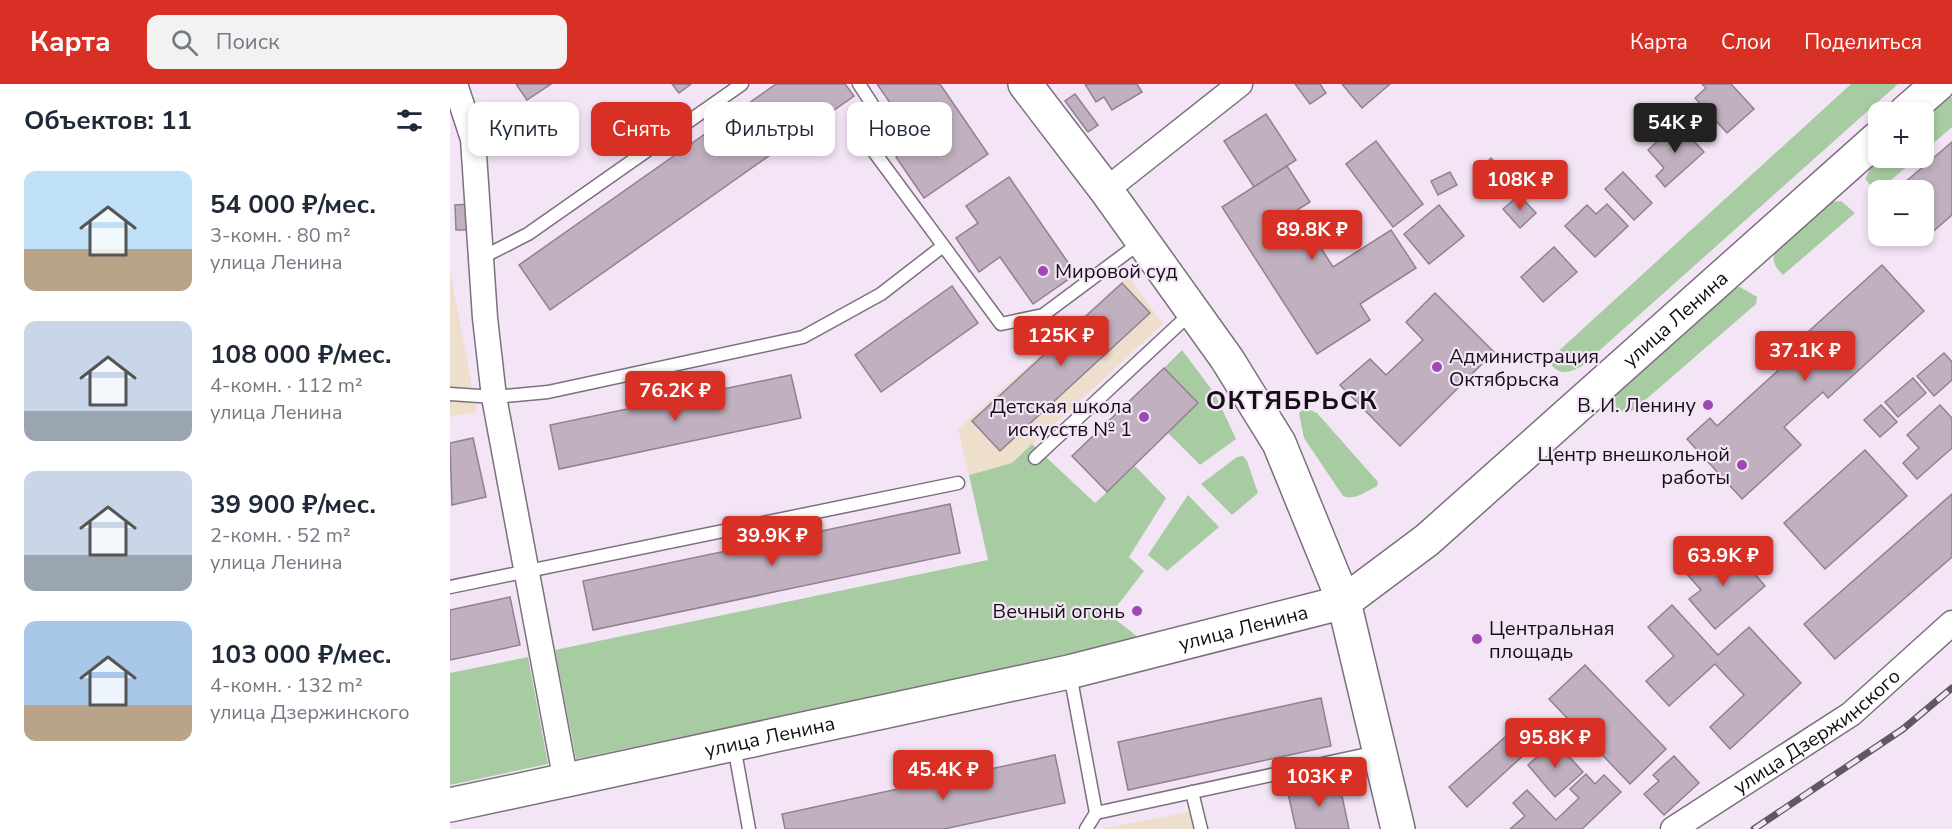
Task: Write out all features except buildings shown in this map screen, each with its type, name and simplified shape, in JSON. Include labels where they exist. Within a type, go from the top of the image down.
[{"type":"main road","points":[[1025,84],[1106,190],[1227,359],[1279,443],[1344,602],[1398,829]]},
{"type":"main road","points":[[1917,102],[1938,84]]},
{"type":"main road","name":"улица Ленина","points":[[450,805],[566,782],[1069,672],[1344,602],[1427,540],[1868,147]]},
{"type":"street","points":[[455,84],[473,139],[483,257],[485,318],[494,397],[566,782]]},
{"type":"street","points":[[1106,190],[1240,84]]},
{"type":"street","name":"улица Дзержинского","points":[[1673,829],[1851,714],[1952,623]]},
{"type":"lane","points":[[483,257],[528,234],[742,84]]},
{"type":"lane","points":[[859,84],[872,104],[872,149],[1001,324],[1043,315],[1143,241]]},
{"type":"lane","points":[[450,394],[494,397],[548,392],[802,337],[881,294],[944,246]]},
{"type":"lane","points":[[1035,458],[1192,311]]},
{"type":"lane","points":[[450,586],[958,483]]},
{"type":"lane","points":[[1069,672],[1096,813],[1086,829]]},
{"type":"lane","points":[[733,745],[750,829]]},
{"type":"lane","points":[[1096,813],[1380,751]]},
{"type":"lane","points":[[1192,792],[1201,829]]},
{"type":"shaded area","points":[[450,271],[477,412],[450,417]]},
{"type":"shaded area","points":[[1128,276],[1163,324],[1012,463],[969,475],[958,429]]},
{"type":"shaded area","points":[[1189,812],[1193,829],[1104,829],[1105,828]]},
{"type":"green space","points":[[1851,84],[1898,84],[1878,102],[1868,102],[1868,111],[1582,366],[1566,372],[1559,371],[1552,366],[1552,357]]},
{"type":"green space","points":[[1952,97],[1952,127],[1934,143],[1934,110]]},
{"type":"green space","points":[[1870,168],[1905,168],[1891,180],[1868,180],[1868,182],[1865,179]]},
{"type":"green space","points":[[1841,201],[1855,213],[1783,275],[1774,261],[1776,250],[1814,211],[1828,202]]},
{"type":"green space","points":[[1740,287],[1757,297],[1756,304],[1636,408],[1630,412],[1617,410],[1612,398],[1614,392],[1730,289]]},
{"type":"green space","points":[[1182,350],[1215,394],[1236,439],[1200,465],[1168,433],[1198,403],[1164,368]]},
{"type":"green space","points":[[1305,408],[1317,413],[1378,482],[1377,486],[1356,496],[1343,496],[1304,438],[1299,413]]},
{"type":"green space","points":[[1032,444],[1095,503],[1135,466],[1166,498],[1129,557],[1144,571],[1110,615],[1139,638],[1063,657],[576,759],[555,650],[988,560],[969,475],[1012,463]]},
{"type":"green space","points":[[1243,456],[1247,461],[1258,493],[1232,515],[1201,484],[1237,457]]},
{"type":"green space","points":[[1188,495],[1219,527],[1167,571],[1148,555]]},
{"type":"green space","points":[[528,657],[548,764],[450,785],[450,673]]},
{"type":"railway","points":[[1754,829],[1903,729],[1952,688]]},
{"type":"place","name":"Мировой суд","points":[[1043,271]]},
{"type":"place","name":"Администрация Октябрьска","points":[[1437,367]]},
{"type":"place","name":"В. И. Ленину","points":[[1708,405]]},
{"type":"place","name":"Детская школа искусств № 1","points":[[1144,417]]},
{"type":"place","name":"Центр внешкольной работы","points":[[1742,465]]},
{"type":"place","name":"Вечный огонь","points":[[1137,611]]},
{"type":"place","name":"Центральная площадь","points":[[1477,639]]},
{"type":"district","name":"ОКТЯБРЬСК","points":[[1292,400]]}]
